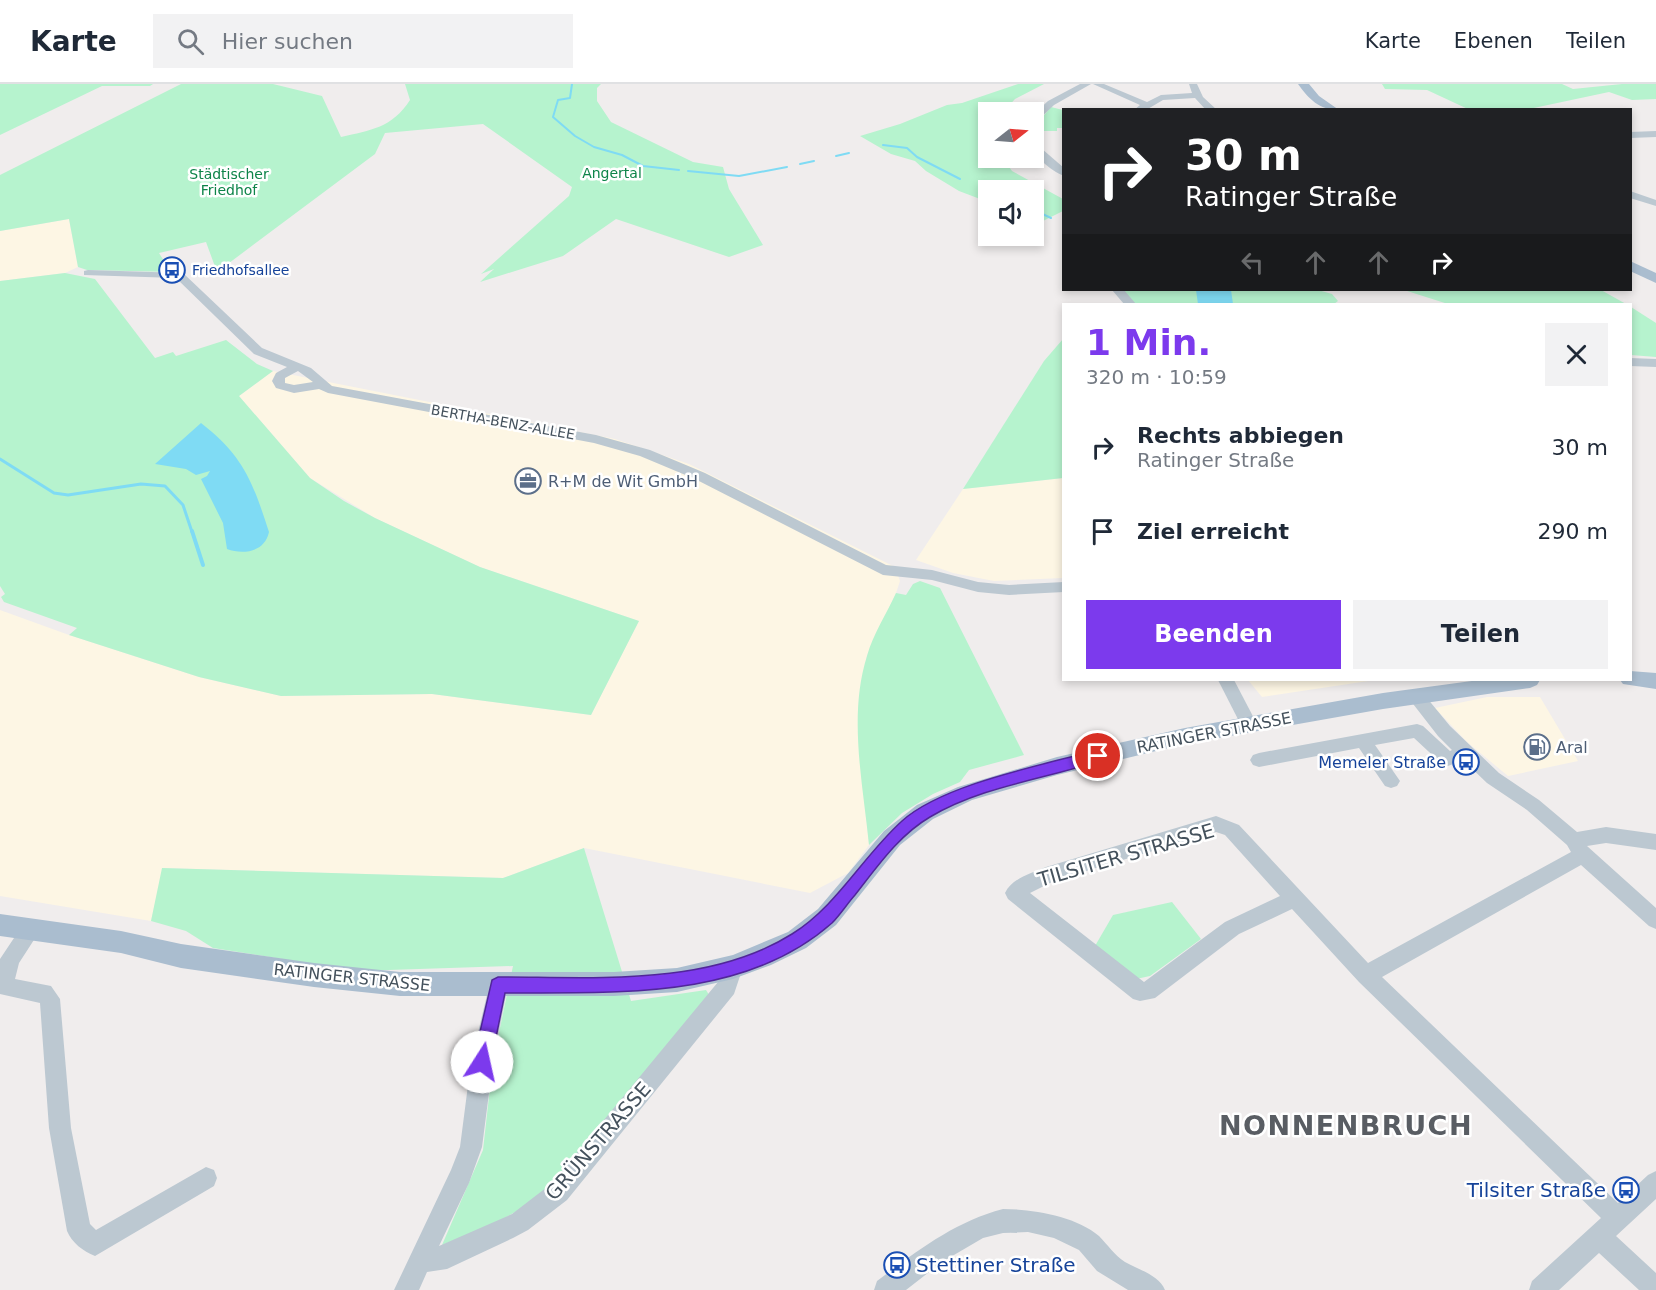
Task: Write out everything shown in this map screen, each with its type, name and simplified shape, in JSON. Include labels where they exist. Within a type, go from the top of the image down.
[{"type":"main road","points":[[1303,84],[1315,98],[1331,108]]},
{"type":"main road","points":[[1632,266],[1656,279]]},
{"type":"main road","points":[[1632,680],[1656,681]]},
{"type":"main road","name":"RATINGER STRASSE","points":[[0,925],[121,942],[181,956],[314,975],[400,984],[648,983],[677,980],[733,968],[786,946],[814,928],[842,902],[892,838],[917,817],[945,801],[966,793],[1057,766],[1185,736],[1416,696],[1523,681]]},
{"type":"street","points":[[1044,107],[1087,84]]},
{"type":"street","points":[[1096,84],[1143,107],[1172,96],[1197,96]]},
{"type":"street","points":[[1193,84],[1197,96],[1209,108]]},
{"type":"street","points":[[1632,135],[1656,134]]},
{"type":"street","points":[[1044,158],[1062,171]]},
{"type":"street","points":[[1632,195],[1656,203]]},
{"type":"street","name":"BERTHA-BENZ-ALLEE","points":[[88,273],[170,274],[182,277],[258,351],[272,360],[311,373],[320,385],[328,389],[617,444],[645,453],[700,476],[875,567],[894,572],[932,575],[978,587],[1008,590],[1062,588]]},
{"type":"street","points":[[1119,291],[1129,303]]},
{"type":"street","points":[[1632,362],[1656,363]]},
{"type":"street","points":[[295,368],[280,376],[278,381],[280,385],[294,389],[320,385]]},
{"type":"street","points":[[1227,681],[1249,724]]},
{"type":"street","points":[[1416,696],[1444,731],[1493,778],[1533,805],[1656,920]]},
{"type":"street","points":[[1259,760],[1416,731],[1448,759],[1466,751]]},
{"type":"street","points":[[1363,741],[1391,782]]},
{"type":"street","name":"TILSITER STRASSE","points":[[1295,898],[1232,928],[1148,991],[1140,992],[1015,893],[1032,882],[1053,873],[1216,824],[1232,830],[1295,898],[1366,975],[1617,1218]]},
{"type":"street","points":[[1366,975],[1578,848],[1606,835],[1656,842]]},
{"type":"street","points":[[31,930],[14,952],[5,969],[4,979],[6,987],[44,993],[51,999],[60,1128],[79,1232],[95,1244],[206,1178]]},
{"type":"street","name":"GRÜNSTRASSE","points":[[419,1260],[447,1257],[505,1230],[520,1222],[559,1192],[727,987],[733,968]]},
{"type":"street","points":[[406,1290],[461,1175],[471,1147],[482,1062],[498,985]]},
{"type":"street","points":[[1541,1290],[1656,1183]]},
{"type":"street","points":[[886,1290],[960,1235],[994,1221],[1011,1219],[1032,1220],[1061,1228],[1090,1244],[1107,1264],[1153,1290]]},
{"type":"street","points":[[1598,1236],[1656,1289]]},
{"type":"shaded area","points":[[69,219],[78,267],[65,273],[0,281],[0,231]]},
{"type":"shaded area","points":[[273,371],[615,439],[689,464],[895,567],[900,581],[867,655],[859,696],[858,731],[869,845],[848,873],[810,893],[584,848],[503,878],[163,868],[151,921],[0,896],[0,610],[199,677],[281,696],[432,694],[591,715],[639,621],[480,567],[375,518],[310,478],[239,396]]},
{"type":"shaded area","points":[[1062,478],[1062,578],[994,581],[953,573],[916,560],[963,489]]},
{"type":"shaded area","points":[[1249,681],[1368,681],[1262,697]]},
{"type":"shaded area","points":[[1487,697],[1540,697],[1578,761],[1508,776],[1467,742],[1435,708]]},
{"type":"green space","points":[[0,84],[153,84],[150,86],[102,86],[0,135]]},
{"type":"green space","points":[[181,84],[273,84],[322,96],[341,137],[380,126],[396,117],[410,100],[405,84],[601,84],[597,88],[597,101],[611,122],[693,162],[723,167],[729,189],[763,245],[729,257],[616,219],[563,256],[480,282],[494,269],[481,274],[569,196],[572,187],[483,124],[385,133],[375,154],[217,272],[206,242],[159,253],[171,272],[87,270],[78,267],[69,219],[0,231],[0,175]]},
{"type":"green space","points":[[1018,84],[1044,84],[1012,102],[978,102],[978,168],[1010,168],[1028,180],[978,180],[978,198],[959,191],[926,171],[915,161],[891,154],[860,136],[900,124],[947,105],[962,103]]},
{"type":"green space","points":[[1382,84],[1562,84],[1573,89],[1622,84],[1656,84],[1656,99],[1632,100],[1609,92],[1534,108],[1466,108],[1427,90],[1385,89]]},
{"type":"green space","points":[[1051,107],[1062,110],[1062,128],[1057,128],[1057,131],[1044,131],[1044,115]]},
{"type":"green space","points":[[1044,189],[1062,198],[1062,212],[1044,220]]},
{"type":"green space","points":[[65,273],[95,279],[155,358],[173,352],[176,356],[226,340],[257,364],[273,371],[239,396],[310,478],[344,501],[480,567],[639,621],[591,715],[432,694],[281,696],[199,677],[69,635],[77,628],[4,602],[1,597],[5,594],[0,586],[0,281]]},
{"type":"green space","points":[[1122,291],[1322,291],[1332,294],[1338,301],[1335,303],[1132,303]]},
{"type":"green space","points":[[1407,291],[1603,291],[1624,303],[1445,303]]},
{"type":"green space","points":[[1632,308],[1656,323],[1656,357],[1632,355]]},
{"type":"green space","points":[[1062,340],[1062,478],[963,489],[1044,361]]},
{"type":"green space","points":[[920,581],[940,588],[1024,755],[969,770],[960,782],[933,794],[902,813],[869,845],[859,750],[858,702],[861,679],[873,640],[896,593],[906,595],[913,584]]},
{"type":"green space","points":[[584,848],[631,1001],[706,990],[711,998],[549,1193],[494,1224],[442,1245],[483,1150],[493,1061],[513,966],[358,971],[213,948],[186,931],[151,921],[162,868],[503,878]]},
{"type":"green space","points":[[1172,902],[1201,939],[1150,976],[1136,979],[1095,946],[1113,915]]},
{"type":"water","points":[[1196,291],[1231,291],[1233,303],[1198,303]]},
{"type":"water","points":[[201,423],[228,447],[252,485],[269,532],[267,539],[258,548],[246,552],[227,549],[223,523],[201,479],[210,471],[196,475],[186,469],[155,464]]},
{"type":"waterway","points":[[572,84],[570,98],[558,100],[553,117],[575,136],[594,147],[622,155],[643,166],[679,170]]},
{"type":"waterway","points":[[883,145],[907,148],[917,157],[960,179]]},
{"type":"waterway","points":[[836,156],[849,153]]},
{"type":"waterway","points":[[800,164],[814,161]]},
{"type":"waterway","points":[[688,171],[739,176],[787,167]]},
{"type":"waterway","points":[[1044,215],[1051,218]]},
{"type":"waterway","points":[[0,459],[54,493],[68,495],[141,484],[165,486],[183,505],[192,532]]},
{"type":"waterway","points":[[192,531],[203,565]]},
{"type":"place","name":"Friedhofsallee","points":[[172,270]]},
{"type":"place","name":"R+M de Wit GmbH","points":[[528,481]]},
{"type":"place","name":"Aral","points":[[1537,747]]},
{"type":"place","name":"Memeler Straße","points":[[1466,762]]},
{"type":"place","name":"Tilsiter Straße","points":[[1626,1190]]},
{"type":"place","name":"Stettiner Straße","points":[[897,1265]]},
{"type":"district","name":"NONNENBRUCH","points":[[1346,1126]]},
{"type":"route","points":[[482,1062],[498,985],[614,984],[677,980],[733,968],[762,957],[797,940],[827,917],[842,902],[892,838],[925,812],[966,793],[1098,756]]},
{"type":"park label","name":"Angertal","points":[[612,173]]},
{"type":"park label","name":"Städtischer Friedhof","points":[[229,182]]}]
